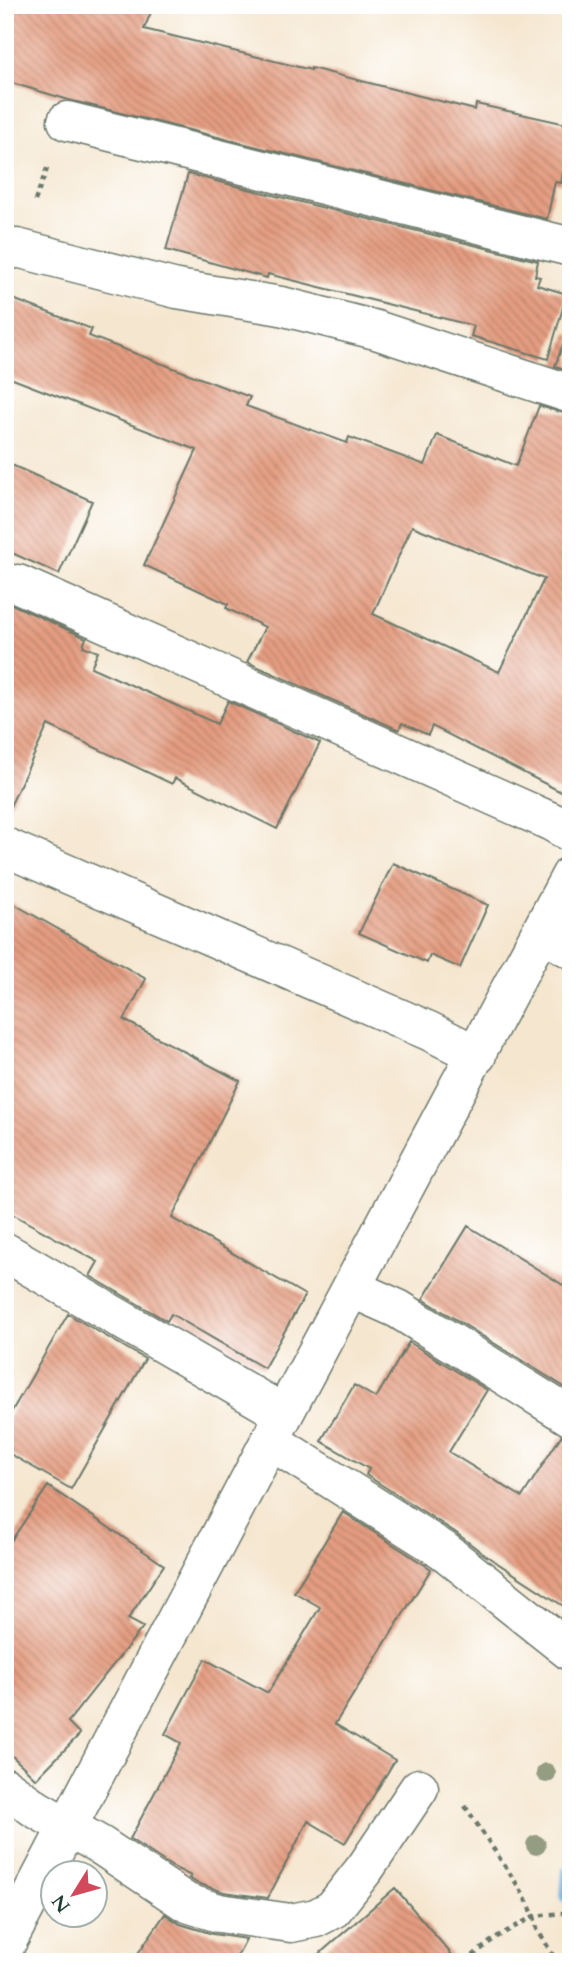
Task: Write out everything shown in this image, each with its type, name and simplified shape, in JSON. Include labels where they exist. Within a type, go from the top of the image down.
[{"type":"street","points":[[67,121],[571,247]]},
{"type":"street","points":[[11,250],[177,289],[281,306],[376,330],[571,394]]},
{"type":"street","points":[[18,584],[552,822],[571,833]]},
{"type":"street","points":[[5,847],[429,1031],[477,1055]]},
{"type":"street","points":[[5,1946],[351,1288],[477,1055],[556,941],[571,875]]},
{"type":"street","points":[[5,1252],[278,1427],[443,1550],[571,1652]]},
{"type":"street","points":[[351,1288],[398,1309],[571,1417]]},
{"type":"street","points":[[5,1787],[187,1903],[219,1913],[291,1923],[316,1918],[333,1909],[366,1867],[419,1788]]},
{"type":"path","points":[[11,250],[24,226],[67,121]]},
{"type":"path","points":[[419,1788],[446,1777],[524,1895],[537,1929],[557,1962]]},
{"type":"path","points":[[465,1962],[495,1938],[534,1916],[571,1912]]},
{"type":"building","points":[[5,5],[154,5],[144,29],[475,110],[476,104],[571,125],[561,183],[555,182],[547,219],[69,100],[5,81]]},
{"type":"building","points":[[188,174],[538,261],[535,276],[540,277],[537,285],[567,294],[548,359],[471,336],[474,326],[268,274],[267,278],[166,250]]},
{"type":"building","points":[[5,296],[92,329],[89,336],[250,397],[246,406],[347,443],[349,437],[425,465],[437,435],[516,466],[539,406],[571,415],[571,797],[432,726],[428,735],[402,723],[399,730],[247,662],[265,627],[226,608],[228,604],[144,565],[197,450],[5,376]],"holes":[[[412,526],[544,579],[499,672],[373,614]]]},
{"type":"building","points":[[567,333],[571,333],[571,371],[555,366]]},
{"type":"building","points":[[5,462],[92,501],[59,574],[5,550]]},
{"type":"building","points":[[5,601],[86,638],[83,646],[98,652],[91,667],[217,724],[228,701],[320,743],[277,829],[175,778],[172,784],[48,725],[5,817]]},
{"type":"building","points":[[393,863],[488,905],[460,968],[430,955],[427,963],[359,933]]},
{"type":"building","points":[[5,899],[146,979],[124,1020],[240,1081],[172,1218],[305,1295],[264,1368],[171,1314],[167,1321],[90,1276],[98,1262],[5,1210]]},
{"type":"building","points":[[468,1226],[571,1290],[571,1391],[423,1299]]},
{"type":"building","points":[[68,1314],[145,1359],[71,1489],[5,1451],[5,1423]]},
{"type":"building","points":[[409,1342],[487,1390],[449,1452],[522,1497],[561,1436],[571,1439],[571,1611],[366,1475],[369,1469],[321,1441],[354,1385],[376,1398]]},
{"type":"building","points":[[48,1486],[164,1565],[128,1619],[143,1627],[68,1722],[80,1734],[36,1779],[5,1749],[5,1550]]},
{"type":"building","points":[[343,1512],[431,1569],[335,1724],[395,1760],[345,1843],[308,1821],[268,1898],[224,1892],[197,1883],[189,1878],[191,1876],[130,1839],[181,1743],[165,1734],[205,1659],[268,1693],[320,1607],[294,1592]]},
{"type":"building","points":[[395,1888],[458,1962],[310,1962]]},
{"type":"building","points":[[165,1914],[180,1924],[213,1934],[246,1939],[234,1962],[132,1962]]},
{"type":"waterway","points":[[569,1896],[571,1872]]}]
